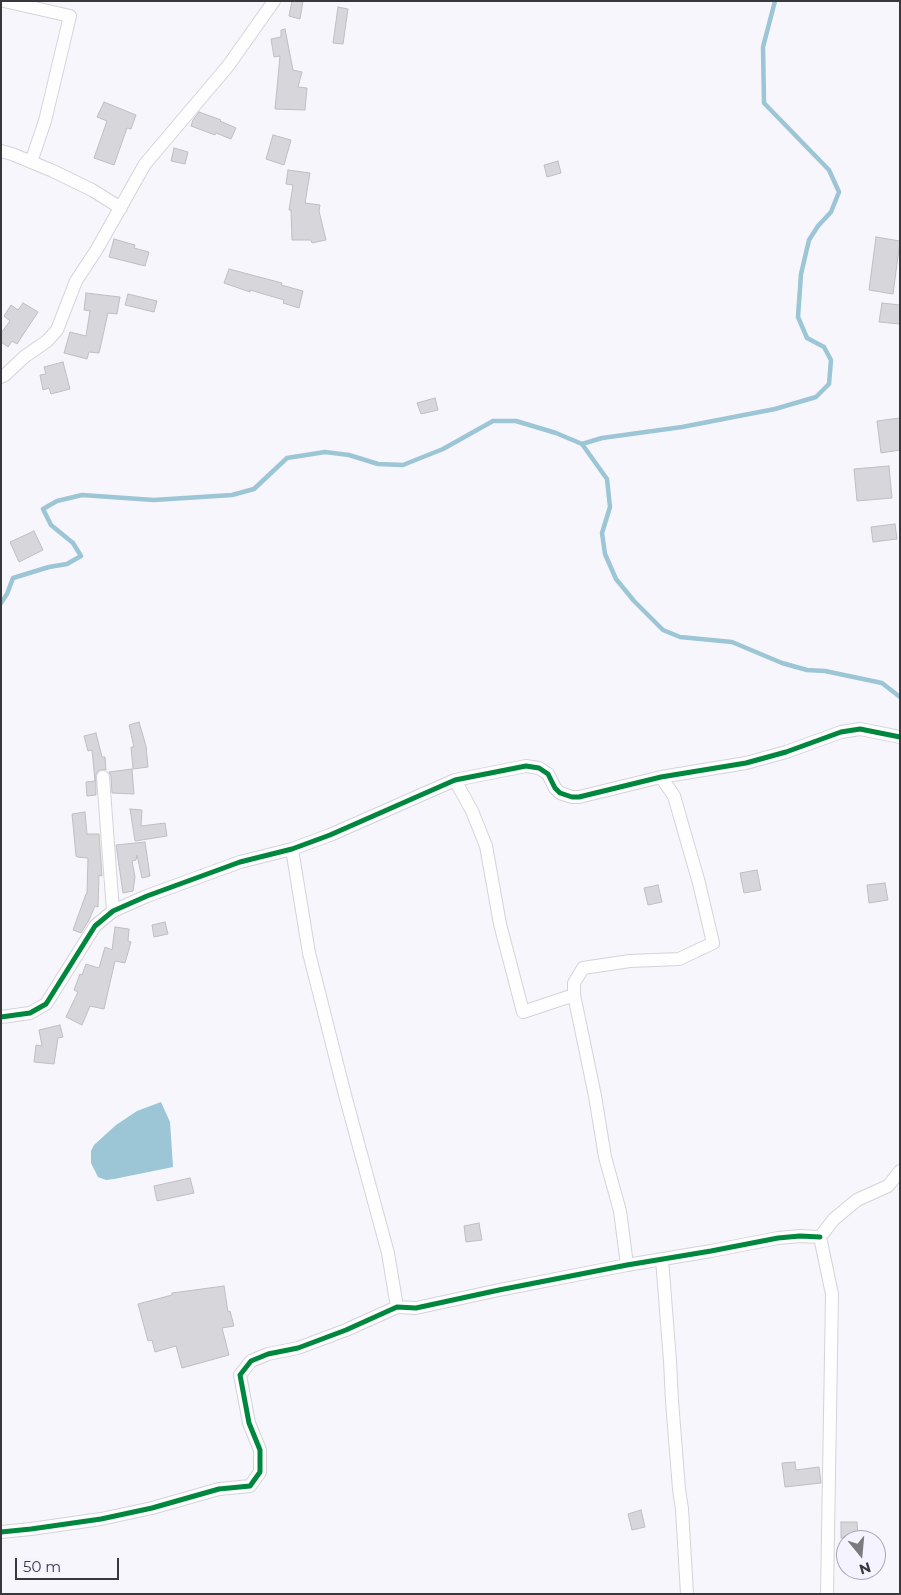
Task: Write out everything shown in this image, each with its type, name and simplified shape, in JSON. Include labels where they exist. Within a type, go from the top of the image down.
[{"type":"street","points":[[4,1],[70,16],[45,121],[31,162]]},
{"type":"street","points":[[1,377],[24,357],[48,341],[57,330],[76,280],[97,250],[145,164],[228,66],[274,1]]},
{"type":"street","points":[[1,152],[12,154],[92,190],[121,208]]},
{"type":"street","points":[[1,1017],[30,1013],[46,1004],[95,926],[113,911],[147,896],[240,862],[292,849],[330,835],[455,780],[526,766],[539,768],[548,774],[555,788],[572,797],[661,777],[746,763],[786,752],[841,732],[860,729],[900,737]]},
{"type":"street","points":[[103,777],[113,911]]},
{"type":"street","points":[[626,1265],[620,1211],[605,1157],[595,1096],[574,995],[574,983],[583,968],[630,961],[679,959],[713,943],[674,796],[661,777]]},
{"type":"street","points":[[455,780],[472,811],[486,846],[500,924],[523,1012],[574,995]]},
{"type":"street","points":[[292,849],[309,952],[388,1253],[397,1307]]},
{"type":"street","points":[[827,1594],[832,1294],[820,1237],[834,1219],[857,1200],[888,1186],[900,1171]]},
{"type":"street","points":[[1,1532],[101,1519],[152,1508],[219,1489],[250,1486],[260,1472],[260,1450],[249,1423],[240,1375],[251,1361],[268,1354],[298,1348],[346,1330],[397,1307],[416,1308],[626,1265],[778,1238],[820,1237]]},
{"type":"street","points":[[662,1259],[687,1594]]},
{"type":"water","points":[[161,1102],[170,1122],[173,1167],[114,1179],[106,1180],[98,1177],[91,1163],[91,1151],[94,1145],[116,1125],[137,1111]]},
{"type":"building","points":[[292,1],[303,1],[300,19],[289,16]]},
{"type":"building","points":[[338,7],[348,9],[343,44],[333,43]]},
{"type":"building","points":[[285,29],[293,70],[302,72],[298,87],[307,88],[305,110],[275,109],[280,56],[274,57],[271,39],[281,37],[281,30]]},
{"type":"building","points":[[104,102],[136,115],[131,129],[127,128],[114,165],[94,158],[107,121],[97,117]]},
{"type":"building","points":[[199,112],[236,128],[231,139],[191,126]]},
{"type":"building","points":[[273,135],[291,140],[284,165],[266,159]]},
{"type":"building","points":[[174,148],[188,152],[185,164],[171,161]]},
{"type":"building","points":[[558,161],[561,173],[547,177],[544,165]]},
{"type":"building","points":[[288,170],[310,173],[305,203],[320,205],[319,211],[326,240],[312,243],[311,240],[292,240],[291,210],[289,210],[293,185],[286,184]]},
{"type":"building","points":[[876,237],[900,241],[893,294],[869,290]]},
{"type":"building","points":[[114,239],[135,245],[134,248],[149,252],[145,266],[109,257]]},
{"type":"building","points":[[229,269],[282,283],[281,285],[303,291],[299,308],[283,303],[284,300],[250,290],[250,292],[224,283]]},
{"type":"building","points":[[86,293],[120,297],[117,314],[108,313],[99,353],[89,352],[87,359],[64,353],[70,332],[86,336],[90,311],[84,310]]},
{"type":"building","points":[[128,294],[157,301],[154,312],[125,305]]},
{"type":"building","points":[[23,303],[38,312],[17,344],[12,341],[8,347],[1,342],[1,333],[10,321],[4,316],[11,305],[18,310]]},
{"type":"building","points":[[882,303],[900,305],[900,324],[879,322]]},
{"type":"building","points":[[63,362],[70,389],[51,394],[49,388],[43,390],[40,375],[46,374],[44,367]]},
{"type":"building","points":[[435,398],[438,410],[421,414],[417,403]]},
{"type":"building","points":[[900,418],[900,450],[881,453],[877,421]]},
{"type":"building","points":[[889,466],[892,498],[857,501],[854,469]]},
{"type":"building","points":[[895,524],[897,539],[873,542],[871,527]]},
{"type":"building","points":[[34,531],[43,550],[19,562],[10,542]]},
{"type":"building","points":[[139,722],[146,746],[148,767],[133,769],[131,747],[134,747],[129,725]]},
{"type":"building","points":[[96,733],[102,757],[105,757],[106,770],[99,770],[96,774],[96,795],[87,796],[86,782],[95,781],[92,750],[88,751],[84,736]]},
{"type":"building","points":[[132,769],[134,794],[112,793],[109,772]]},
{"type":"building","points":[[130,809],[142,810],[141,826],[165,823],[167,836],[135,841]]},
{"type":"building","points":[[85,812],[87,834],[99,834],[102,876],[99,875],[98,907],[95,906],[81,933],[73,930],[87,894],[88,858],[76,856],[72,814]]},
{"type":"building","points":[[145,842],[150,876],[142,878],[137,855],[136,860],[132,861],[135,877],[133,891],[123,893],[116,845]]},
{"type":"building","points":[[757,870],[761,890],[744,893],[740,873]]},
{"type":"building","points":[[885,883],[888,900],[869,903],[867,885]]},
{"type":"building","points":[[658,885],[662,902],[648,905],[644,888]]},
{"type":"building","points":[[165,922],[168,934],[154,937],[152,925]]},
{"type":"building","points":[[115,927],[129,929],[128,941],[131,942],[125,963],[115,961],[104,1009],[90,1006],[82,1025],[66,1017],[78,992],[74,990],[86,964],[99,968],[105,947],[112,950]]},
{"type":"building","points":[[60,1025],[63,1037],[58,1038],[54,1064],[34,1062],[36,1045],[42,1046],[39,1030]]},
{"type":"building","points":[[190,1178],[194,1193],[157,1201],[154,1186]]},
{"type":"building","points":[[479,1223],[482,1240],[466,1242],[464,1226]]},
{"type":"building","points":[[224,1286],[228,1312],[230,1311],[234,1326],[222,1328],[229,1355],[182,1368],[176,1346],[155,1352],[152,1340],[148,1341],[138,1304],[172,1295],[172,1293]]},
{"type":"building","points":[[795,1462],[796,1470],[819,1467],[821,1483],[785,1487],[782,1463]]},
{"type":"building","points":[[641,1510],[645,1527],[632,1530],[628,1514]]},
{"type":"building","points":[[841,1522],[857,1522],[858,1530],[841,1530]]},
{"type":"waterway","points":[[1,603],[7,594],[13,578],[49,567],[67,564],[81,556],[73,543],[51,525],[43,509],[57,501],[82,495],[154,500],[232,495],[254,489],[287,458],[325,452],[349,455],[378,464],[403,465],[443,449],[493,421],[516,421],[556,433],[582,444],[602,438],[682,427],[775,409],[816,397],[829,384],[831,360],[824,347],[807,338],[798,317],[801,274],[809,240],[818,226],[831,212],[839,192],[829,170],[764,103],[763,47],[775,1]]},
{"type":"waterway","points":[[582,444],[607,479],[610,507],[602,533],[605,554],[616,579],[634,601],[663,630],[680,637],[732,642],[782,663],[807,670],[825,671],[882,683],[900,697]]},
{"type":"cycle path","points":[[1,1017],[30,1013],[46,1004],[95,926],[113,911],[147,896],[240,862],[292,849],[330,835],[455,780],[526,766],[539,768],[548,774],[555,788],[560,793],[579,797],[661,777],[746,763],[786,752],[841,732],[860,729],[900,737]]},
{"type":"cycle path","points":[[1,1532],[101,1519],[152,1508],[219,1489],[250,1486],[260,1472],[260,1450],[249,1423],[240,1375],[251,1361],[268,1354],[298,1348],[346,1330],[397,1307],[416,1308],[627,1265],[778,1238],[820,1237]]}]
